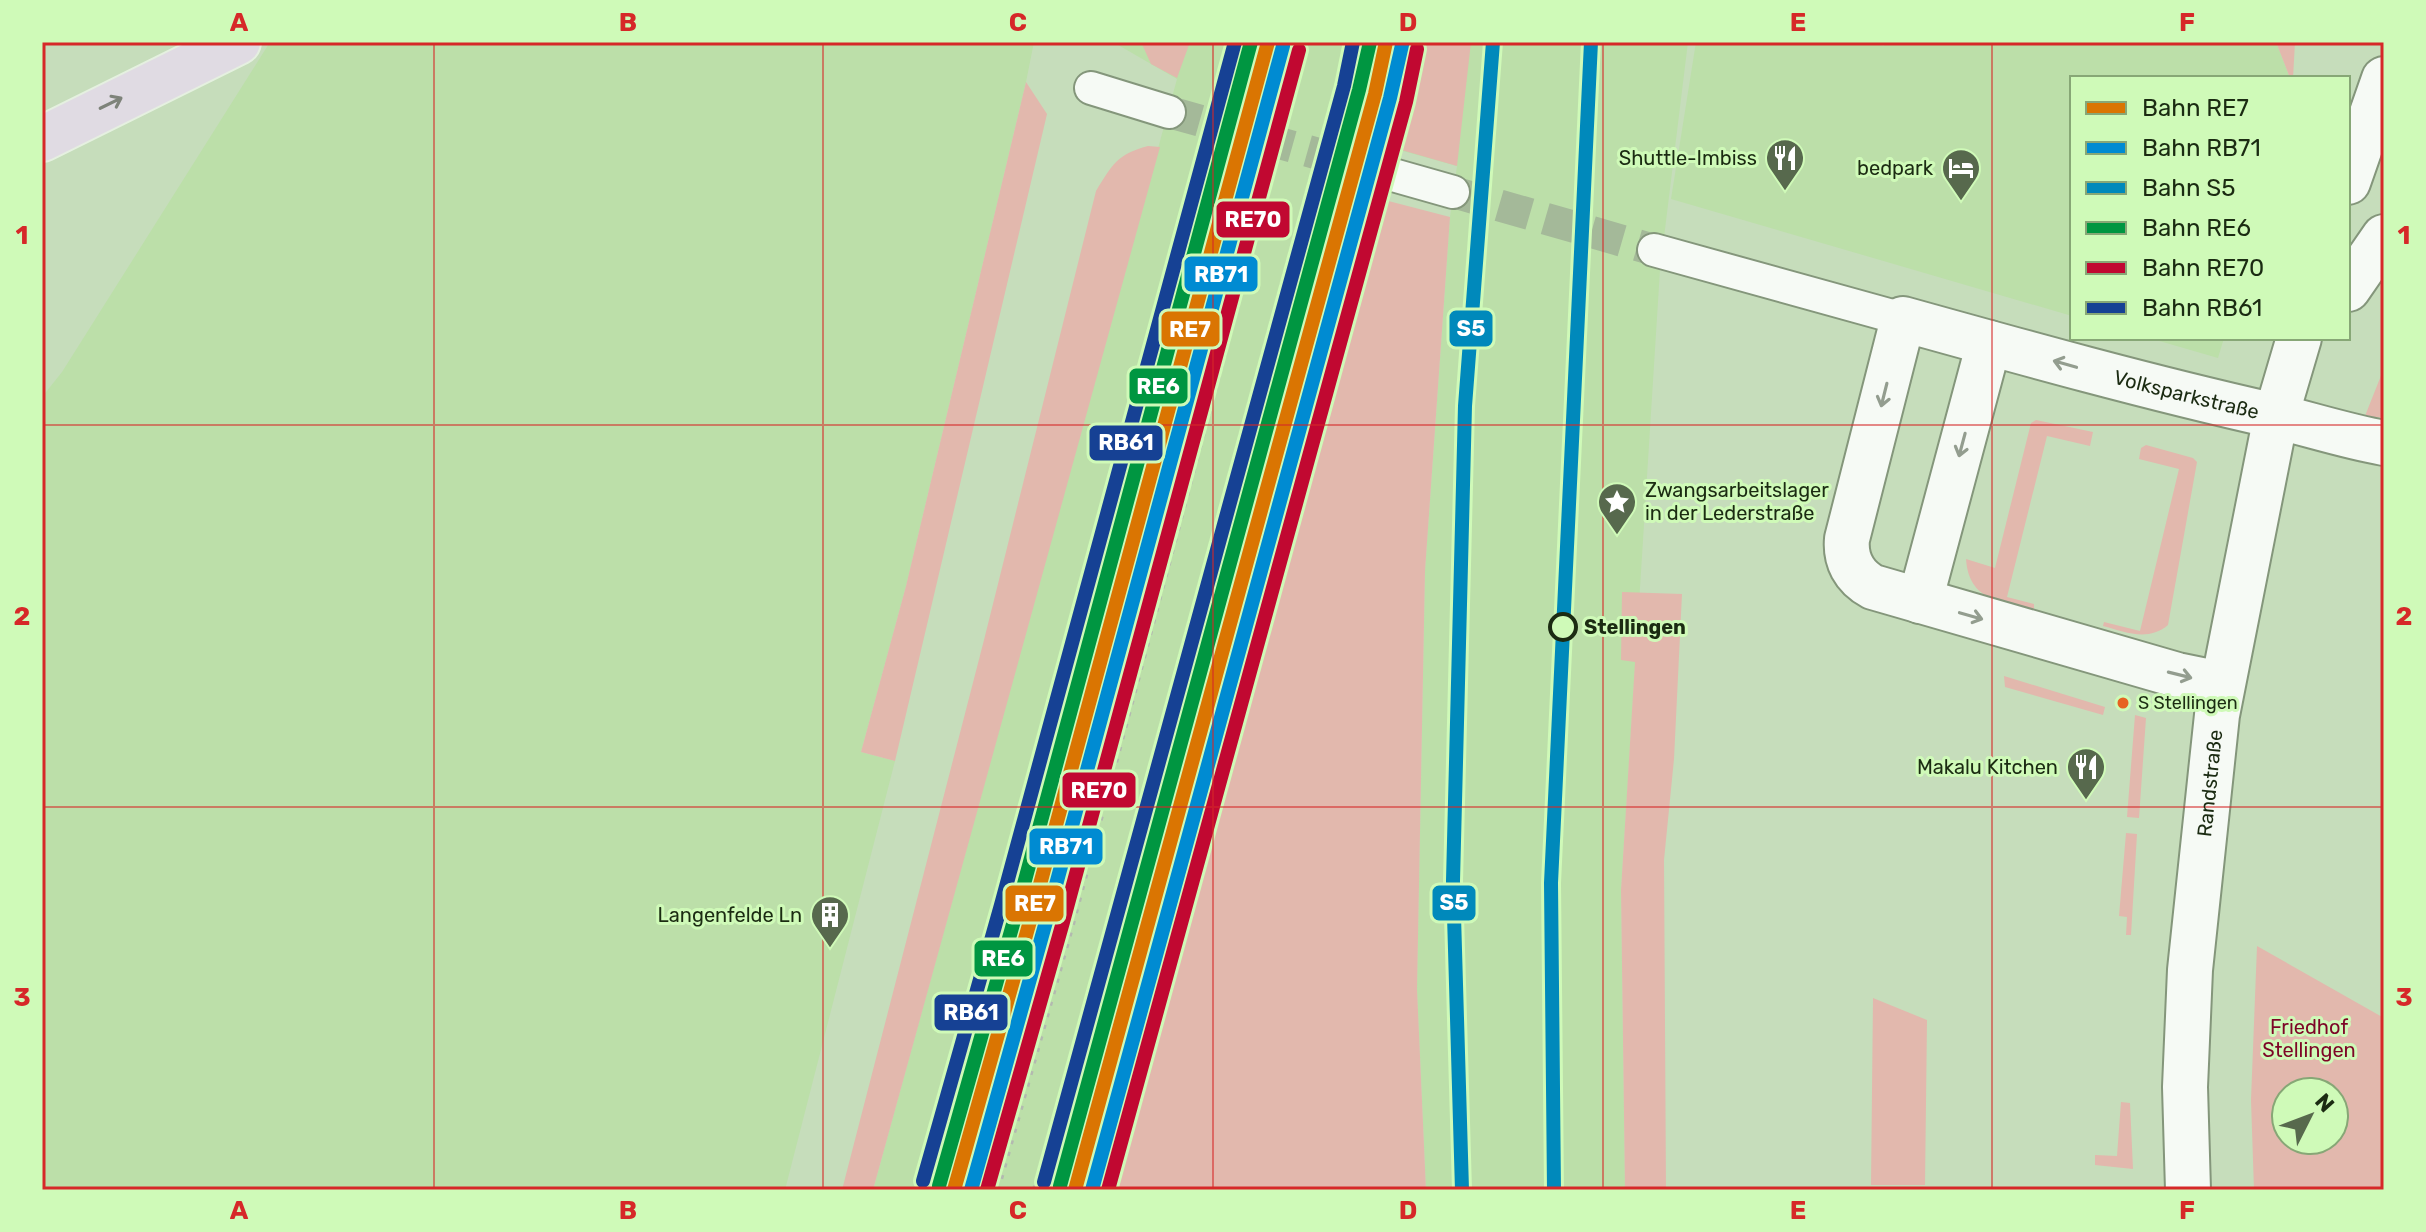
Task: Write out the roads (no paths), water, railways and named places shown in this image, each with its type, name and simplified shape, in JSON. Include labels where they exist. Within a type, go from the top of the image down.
[{"type":"highway","points":[[42,139],[238,42]]},
{"type":"street","points":[[2350,176],[2384,79]]},
{"type":"street","points":[[1091,88],[1169,112]]},
{"type":"street","points":[[1379,171],[1453,192]]},
{"type":"street","points":[[2350,286],[2384,237]]},
{"type":"street","name":"Volksparkstraße","points":[[1654,250],[2132,383],[2276,416],[2348,437],[2384,443]]},
{"type":"street","points":[[1903,319],[1846,549],[1852,567],[1864,583],[2177,675],[2221,684]]},
{"type":"street","name":"Randstraße","points":[[2188,1190],[2185,1087],[2190,970],[2221,684],[2276,416],[2298,340]]},
{"type":"street","points":[[2276,416],[2319,340]]},
{"type":"street","points":[[1920,601],[1989,343]]},
{"type":"tunnel","points":[[1169,112],[1379,171]]},
{"type":"tunnel","points":[[1453,192],[1654,250]]},
{"type":"railway","points":[[997,1190],[1071,928],[1307,42]]},
{"type":"railway","points":[[1035,1190],[1349,42]]},
{"type":"rail line","name":"RB61","points":[[923,1181],[1235,42]]},
{"type":"rail line","name":"RE6","points":[[939,1186],[1017,910],[1251,42]]},
{"type":"rail line","name":"RE7","points":[[954,1190],[1032,914],[1268,42]]},
{"type":"rail line","name":"RB61","points":[[1044,1182],[1344,86],[1353,42]]},
{"type":"rail line","name":"RE6","points":[[1060,1186],[1370,42]]},
{"type":"rail line","name":"RE7","points":[[1075,1190],[1375,94],[1386,42]]},
{"type":"rail line","name":"S5","points":[[1462,1190],[1453,881],[1465,406],[1493,42]]},
{"type":"rail line","name":"S5","points":[[1554,1190],[1551,883],[1591,42]]},
{"type":"rail line","name":"RB71","points":[[1092,1190],[1402,45]]},
{"type":"rail line","name":"RB71","points":[[971,1190],[1283,46]]},
{"type":"rail line","name":"RE70","points":[[1108,1190],[1406,102],[1417,49]]},
{"type":"rail line","name":"RE70","points":[[987,1190],[1063,922],[1299,50]]},
{"type":"place","name":"Shuttle-Imbiss","points":[[1785,192]]},
{"type":"place","name":"bedpark","points":[[1961,202]]},
{"type":"place","name":"Zwangsarbeitslager in der Lederstraße","points":[[1617,536]]},
{"type":"place","name":"Stellingen","points":[[1563,627]]},
{"type":"place","name":"S Stellingen","points":[[2123,703]]},
{"type":"place","name":"Makalu Kitchen","points":[[2086,801]]},
{"type":"place","name":"Langenfelde Ln","points":[[830,949]]},
{"type":"park label","name":"Friedhof Stellingen","points":[[2309,1038]]}]
